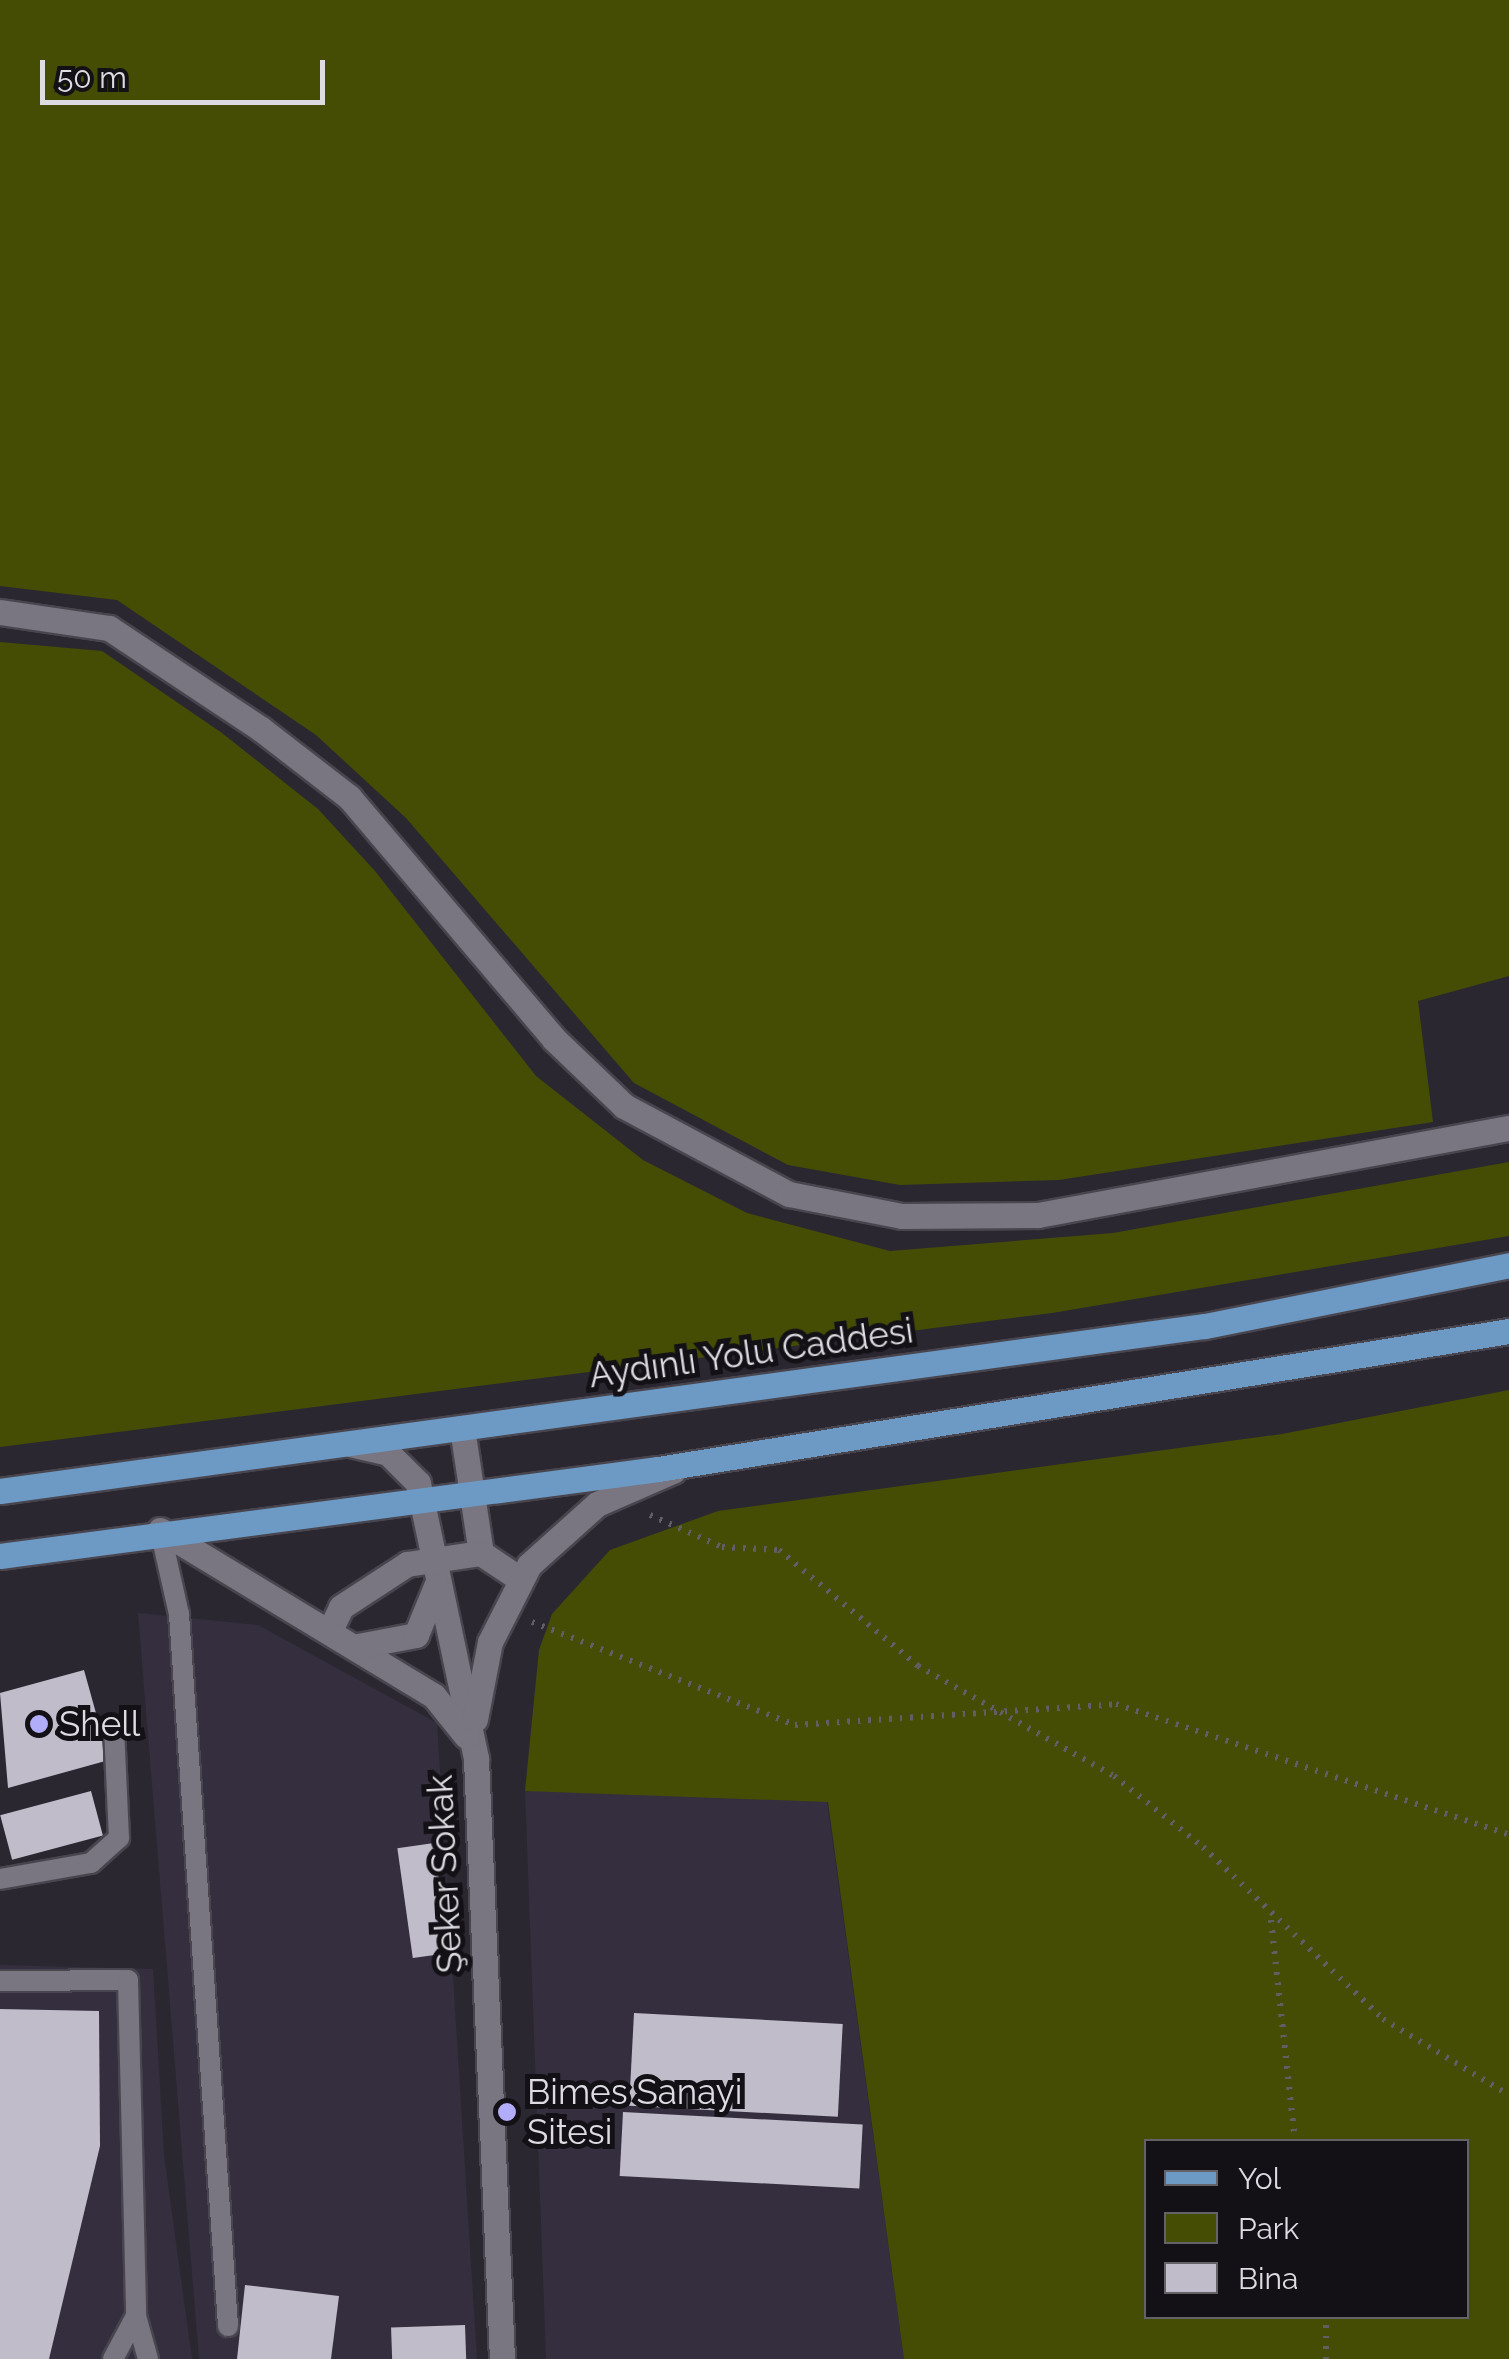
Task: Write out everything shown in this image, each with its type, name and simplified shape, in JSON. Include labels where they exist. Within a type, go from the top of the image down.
[{"type":"main road","name":"Aydınlı Yolu Caddesi","points":[[0,1491],[1206,1326],[1509,1265]]},
{"type":"main road","points":[[0,1556],[160,1530],[690,1464],[1509,1331]]},
{"type":"street","points":[[0,612],[109,628],[261,729],[349,797],[554,1039],[624,1106],[789,1194],[902,1216],[1038,1215],[1509,1128]]},
{"type":"street","points":[[462,1428],[481,1552]]},
{"type":"street","name":"Şeker Sokak","points":[[340,1444],[388,1453],[422,1498],[476,1759],[502,2359]]},
{"type":"street","points":[[476,1759],[478,1692],[501,1610],[520,1580],[597,1504],[690,1464]]},
{"type":"street","points":[[160,1530],[434,1696],[476,1759]]},
{"type":"street","points":[[330,1630],[342,1608],[407,1564],[481,1552],[520,1580]]},
{"type":"street","points":[[353,1645],[377,1648],[416,1635],[436,1596],[436,1559]]},
{"type":"lane","points":[[160,1530],[178,1614],[228,2326]]},
{"type":"lane","points":[[0,1879],[91,1863],[118,1838],[114,1726]]},
{"type":"lane","points":[[0,1981],[128,1980],[136,2316],[148,2359]]},
{"type":"lane","points":[[113,2359],[136,2316]]},
{"type":"path","points":[[597,1504],[658,1517],[722,1547],[779,1550],[918,1666],[1114,1776],[1203,1847],[1271,1919],[1383,2019],[1509,2095]]},
{"type":"path","points":[[501,1610],[795,1725],[1116,1704],[1509,1835]]},
{"type":"path","points":[[1271,1919],[1296,2139]]},
{"type":"path","points":[[1326,2319],[1326,2359]]},
{"type":"shaded area","points":[[138,1613],[258,1625],[437,1723],[477,2359],[199,2359]]},
{"type":"shaded area","points":[[525,1790],[827,1801],[904,2359],[546,2359]]},
{"type":"shaded area","points":[[0,1965],[153,1969],[164,2155],[192,2359],[0,2359]]},
{"type":"green space","points":[[0,0],[1509,0],[1509,976],[1418,1001],[1433,1122],[1059,1180],[900,1185],[788,1165],[634,1083],[406,818],[316,735],[117,600],[0,586]]},
{"type":"green space","points":[[0,642],[102,651],[222,733],[318,809],[375,871],[536,1076],[643,1160],[747,1213],[890,1251],[1113,1233],[1509,1162],[1509,1236],[1052,1313],[0,1447]]},
{"type":"green space","points":[[1509,1390],[1509,2359],[904,2359],[828,1802],[525,1791],[539,1650],[552,1614],[610,1550],[718,1511],[1282,1434]]},
{"type":"building","points":[[84,1670],[109,1760],[8,1788],[0,1693]]},
{"type":"building","points":[[91,1791],[103,1835],[12,1860],[0,1815]]},
{"type":"building","points":[[434,1843],[449,1953],[413,1958],[397,1848]]},
{"type":"building","points":[[0,2009],[99,2011],[100,2146],[49,2359],[0,2359]]},
{"type":"building","points":[[634,2013],[843,2024],[838,2117],[629,2106]]},
{"type":"building","points":[[623,2112],[863,2125],[859,2188],[620,2176]]},
{"type":"building","points":[[245,2285],[339,2296],[331,2359],[237,2359]]},
{"type":"building","points":[[465,2325],[466,2359],[392,2359],[391,2328]]},
{"type":"place","name":"Shell","points":[[39,1724]]},
{"type":"place","name":"Bimes Sanayi Sitesi","points":[[507,2112]]}]
